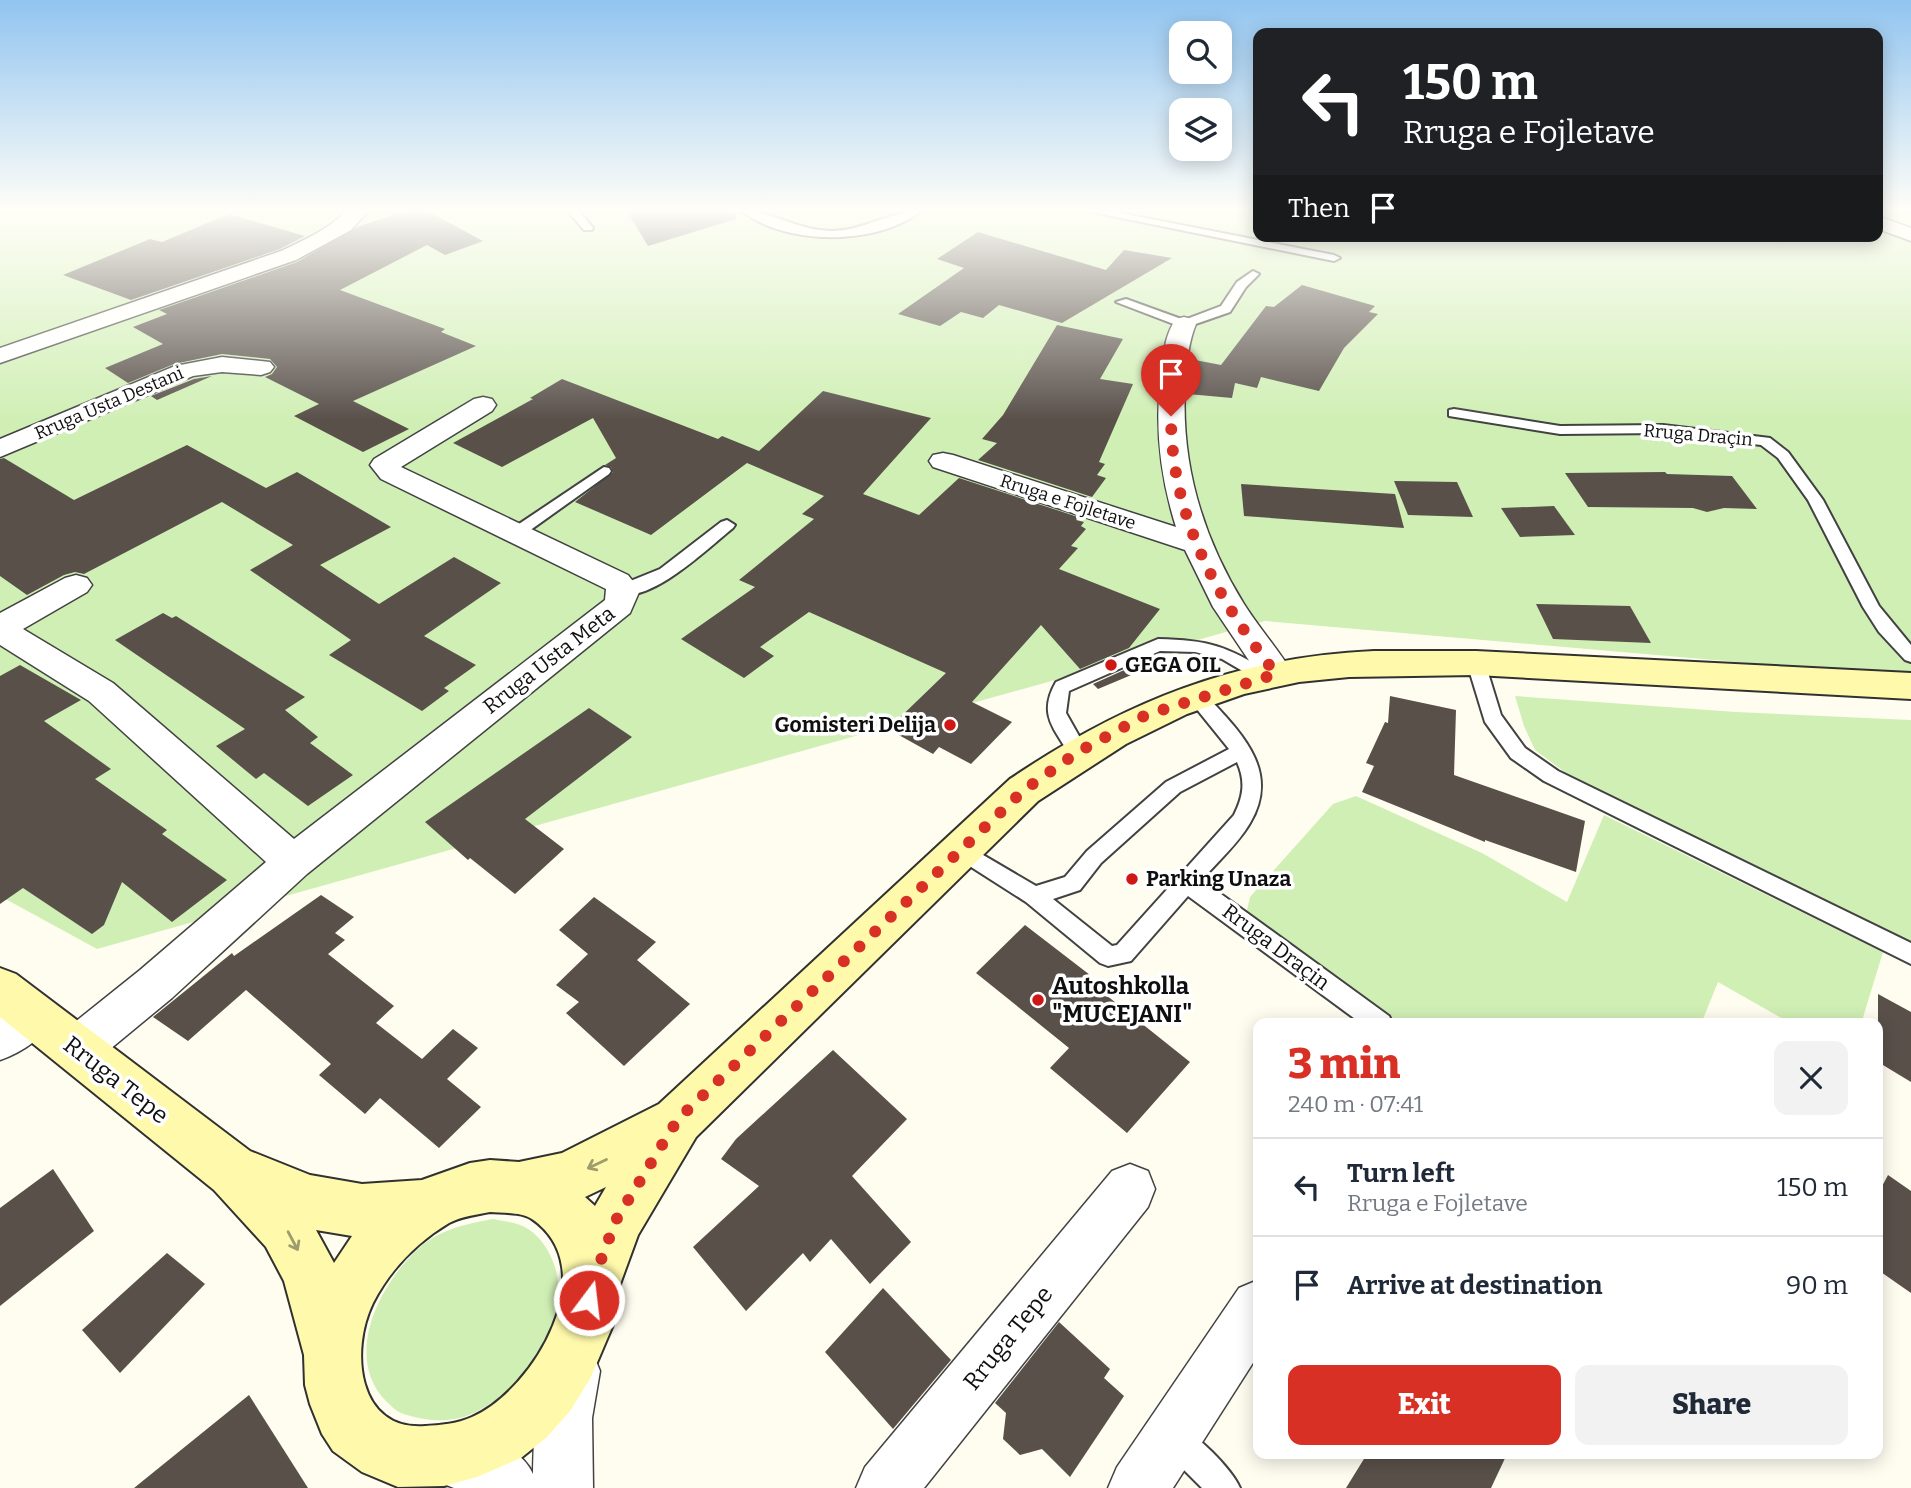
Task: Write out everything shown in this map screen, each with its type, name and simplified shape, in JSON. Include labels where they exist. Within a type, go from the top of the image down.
[{"type":"main road","points":[[592,1284],[616,1220],[678,1119],[1024,790],[1078,752],[1146,715],[1269,676],[1322,667],[1407,663],[1476,663],[1911,686]]},
{"type":"main road","name":"Rruga Tepe","points":[[11,1014],[76,1049],[233,1171],[285,1228],[310,1273],[331,1350],[335,1398],[359,1436],[399,1458],[449,1457],[499,1436],[544,1398],[576,1350],[587,1316],[592,1284],[587,1249],[572,1220],[550,1199],[520,1188],[490,1186],[458,1192],[426,1207],[391,1233],[361,1268],[340,1308],[331,1350]]},
{"type":"main road","points":[[520,1188],[565,1179],[606,1160],[678,1119]]},
{"type":"main road","name":"Rruga Tepe","points":[[233,1171],[310,1202],[362,1211],[426,1207]]},
{"type":"street","points":[[0,356],[217,280]]},
{"type":"street","points":[[1184,324],[1178,335],[1172,388],[1171,443],[1194,543],[1269,676]]},
{"type":"street","name":"Rruga Usta Destani","points":[[0,449],[184,371],[210,365],[238,363],[261,368]]},
{"type":"street","name":"Rruga Usta Meta","points":[[76,1049],[156,984],[293,862],[620,605],[624,590],[617,582],[391,473],[384,465],[483,405]]},
{"type":"street","name":"Rruga e Fojletave","points":[[943,461],[1194,543]]},
{"type":"street","points":[[76,585],[0,629],[101,692],[293,862]]},
{"type":"street","name":"Rruga Tepe","points":[[886,1488],[1130,1189]]},
{"type":"street","points":[[1138,1488],[1253,1314]]},
{"type":"street","name":"Rruga Tepe","points":[[563,1488],[563,1418],[576,1350]]},
{"type":"street","name":"Rruga Tepe","points":[[449,1457],[486,1468],[509,1488]]},
{"type":"lane","points":[[1122,302],[1184,324],[1226,309],[1246,280]]},
{"type":"lane","name":"Rruga Draçin","points":[[1454,413],[1560,430],[1663,429],[1765,441],[1780,450],[1795,468],[1885,627],[1911,656]]},
{"type":"lane","points":[[516,533],[604,471]]},
{"type":"lane","points":[[624,590],[643,587],[727,525]]},
{"type":"lane","points":[[1078,752],[1054,709],[1054,699],[1062,687],[1158,645],[1195,646],[1228,655],[1269,676]]},
{"type":"lane","points":[[1476,663],[1492,717],[1518,752],[1551,776],[1911,954]]},
{"type":"lane","points":[[961,850],[1034,896],[1108,956],[1123,954],[1242,820],[1253,794],[1252,768],[1196,697]]},
{"type":"lane","points":[[1034,896],[1072,884],[1094,857],[1173,787],[1240,752]]},
{"type":"lane","name":"Rruga Draçin","points":[[1186,884],[1213,900],[1373,1018]]},
{"type":"lane","points":[[1172,1436],[1224,1488]]},
{"type":"green space","points":[[0,280],[1911,280],[1911,677],[1265,621],[97,949],[0,896]]},
{"type":"green space","points":[[1515,696],[1736,712],[1911,720],[1911,942],[1797,890],[1670,825],[1585,787],[1535,750]]},
{"type":"green space","points":[[1356,796],[1482,853],[1567,902],[1604,815],[1883,952],[1863,1018],[1781,1018],[1718,982],[1703,1018],[1390,1018],[1250,920],[1246,914],[1250,897],[1333,804]]},
{"type":"green space","points":[[493,1219],[528,1229],[541,1241],[551,1256],[559,1290],[557,1312],[550,1334],[525,1374],[508,1391],[469,1415],[438,1420],[401,1413],[386,1401],[373,1383],[367,1364],[367,1343],[379,1302],[402,1266],[424,1244],[452,1229]]},
{"type":"building","points":[[78,280],[188,280],[131,300]]},
{"type":"building","points":[[244,280],[358,280],[340,290],[445,329],[441,332],[476,346],[353,401],[409,429],[363,452],[294,416],[319,404],[265,377],[272,374],[277,367],[270,359],[222,354],[174,364],[128,383],[105,368],[163,344],[133,327],[167,314],[159,310]]},
{"type":"building","points":[[946,280],[1134,280],[1062,323],[999,305],[983,318],[961,312],[940,326],[898,314]]},
{"type":"building","points":[[1302,285],[1375,306],[1369,312],[1378,314],[1344,348],[1319,391],[1261,377],[1257,388],[1235,383],[1232,398],[1188,394],[1190,359],[1221,365],[1266,306],[1274,307]]},
{"type":"building","points":[[1057,325],[1123,339],[1100,379],[1133,384],[1099,462],[1105,464],[1097,475],[1106,478],[1092,497],[978,460],[997,443],[982,439],[1003,415]]},
{"type":"building","points":[[212,376],[157,400],[151,396],[194,379]]},
{"type":"building","points":[[562,379],[718,439],[722,436],[759,451],[823,391],[931,418],[863,494],[919,515],[959,478],[1078,517],[1076,520],[1084,522],[1081,526],[1086,529],[1071,546],[1078,548],[1059,569],[1160,609],[1129,648],[1080,669],[1041,625],[972,702],[1012,722],[971,764],[939,747],[933,754],[888,729],[946,673],[809,612],[760,647],[774,656],[744,678],[681,639],[755,587],[739,580],[814,519],[802,514],[824,496],[747,463],[651,535],[575,502],[613,472],[611,467],[605,465],[616,458],[593,418],[502,467],[453,443],[533,399],[530,398]]},
{"type":"building","points":[[187,445],[266,488],[297,472],[391,527],[320,565],[379,604],[454,557],[501,583],[424,636],[476,665],[444,688],[449,691],[422,711],[329,655],[351,640],[250,570],[293,545],[222,502],[84,574],[75,572],[64,575],[27,595],[0,576],[0,459],[4,458],[74,500]]},
{"type":"building","points":[[1665,472],[1732,476],[1757,509],[1724,508],[1707,512],[1693,508],[1588,507],[1565,473]]},
{"type":"building","points":[[1394,481],[1457,482],[1473,517],[1408,515]]},
{"type":"building","points":[[1241,484],[1395,494],[1404,528],[1244,516]]},
{"type":"building","points":[[1554,506],[1575,535],[1520,537],[1501,508]]},
{"type":"building","points":[[1536,604],[1630,606],[1651,643],[1553,639]]},
{"type":"building","points":[[163,613],[172,618],[176,616],[305,697],[285,710],[318,737],[310,743],[353,775],[308,806],[264,773],[256,779],[216,746],[245,729],[115,640]]},
{"type":"building","points":[[1142,662],[1148,668],[1098,689],[1093,684]]},
{"type":"building","points":[[20,665],[81,700],[44,721],[111,769],[95,779],[167,830],[162,834],[227,880],[172,922],[122,882],[104,925],[92,934],[23,888],[0,904],[0,676]]},
{"type":"building","points":[[1390,696],[1456,710],[1454,775],[1585,821],[1576,872],[1485,842],[1362,792],[1374,766],[1366,763],[1385,722],[1388,723]]},
{"type":"building","points":[[589,708],[632,737],[525,819],[564,849],[515,894],[470,858],[468,860],[425,822]]},
{"type":"building","points":[[321,895],[354,917],[335,933],[345,940],[328,954],[394,1006],[376,1023],[422,1059],[453,1029],[478,1048],[447,1079],[481,1107],[439,1148],[380,1098],[365,1114],[319,1075],[331,1064],[246,990],[188,1041],[153,1017],[232,953],[234,956]]},
{"type":"building","points":[[594,897],[656,942],[637,960],[690,1004],[624,1066],[566,1013],[579,1002],[556,985],[588,954],[559,930]]},
{"type":"building","points":[[1025,925],[1090,975],[1086,979],[1190,1062],[1127,1133],[1050,1068],[1069,1048],[976,973]]},
{"type":"building","points":[[1878,994],[1911,1012],[1911,1082],[1883,1065],[1883,1018],[1878,1018]]},
{"type":"building","points":[[833,1050],[907,1119],[852,1176],[911,1242],[870,1284],[831,1239],[810,1262],[803,1253],[746,1311],[693,1247],[759,1186],[721,1159],[736,1139]]},
{"type":"building","points":[[53,1169],[94,1231],[0,1306],[0,1208]]},
{"type":"building","points":[[1888,1175],[1911,1191],[1911,1293],[1883,1273],[1883,1184]]},
{"type":"building","points":[[167,1253],[205,1284],[120,1373],[82,1330]]},
{"type":"building","points":[[883,1288],[951,1360],[893,1429],[825,1352]]},
{"type":"building","points":[[1059,1322],[1110,1369],[1104,1378],[1124,1396],[1070,1477],[1042,1449],[1020,1455],[1003,1439],[1006,1413],[995,1403]]},
{"type":"building","points":[[249,1395],[308,1488],[134,1488]]},
{"type":"building","points":[[1364,1459],[1505,1459],[1491,1488],[1346,1488]]},
{"type":"place","name":"GEGA OIL","points":[[1111,665]]},
{"type":"place","name":"Gomisteri Delija","points":[[950,725]]},
{"type":"place","name":"Parking Unaza","points":[[1132,879]]},
{"type":"place","name":"Autoshkolla \"MUCEJANI\"","points":[[1038,1000]]},
{"type":"route","points":[[589,1300],[592,1284],[616,1220],[678,1119],[1024,790],[1078,752],[1146,715],[1196,697],[1276,674],[1219,591],[1194,543],[1171,443],[1171,416]]}]
